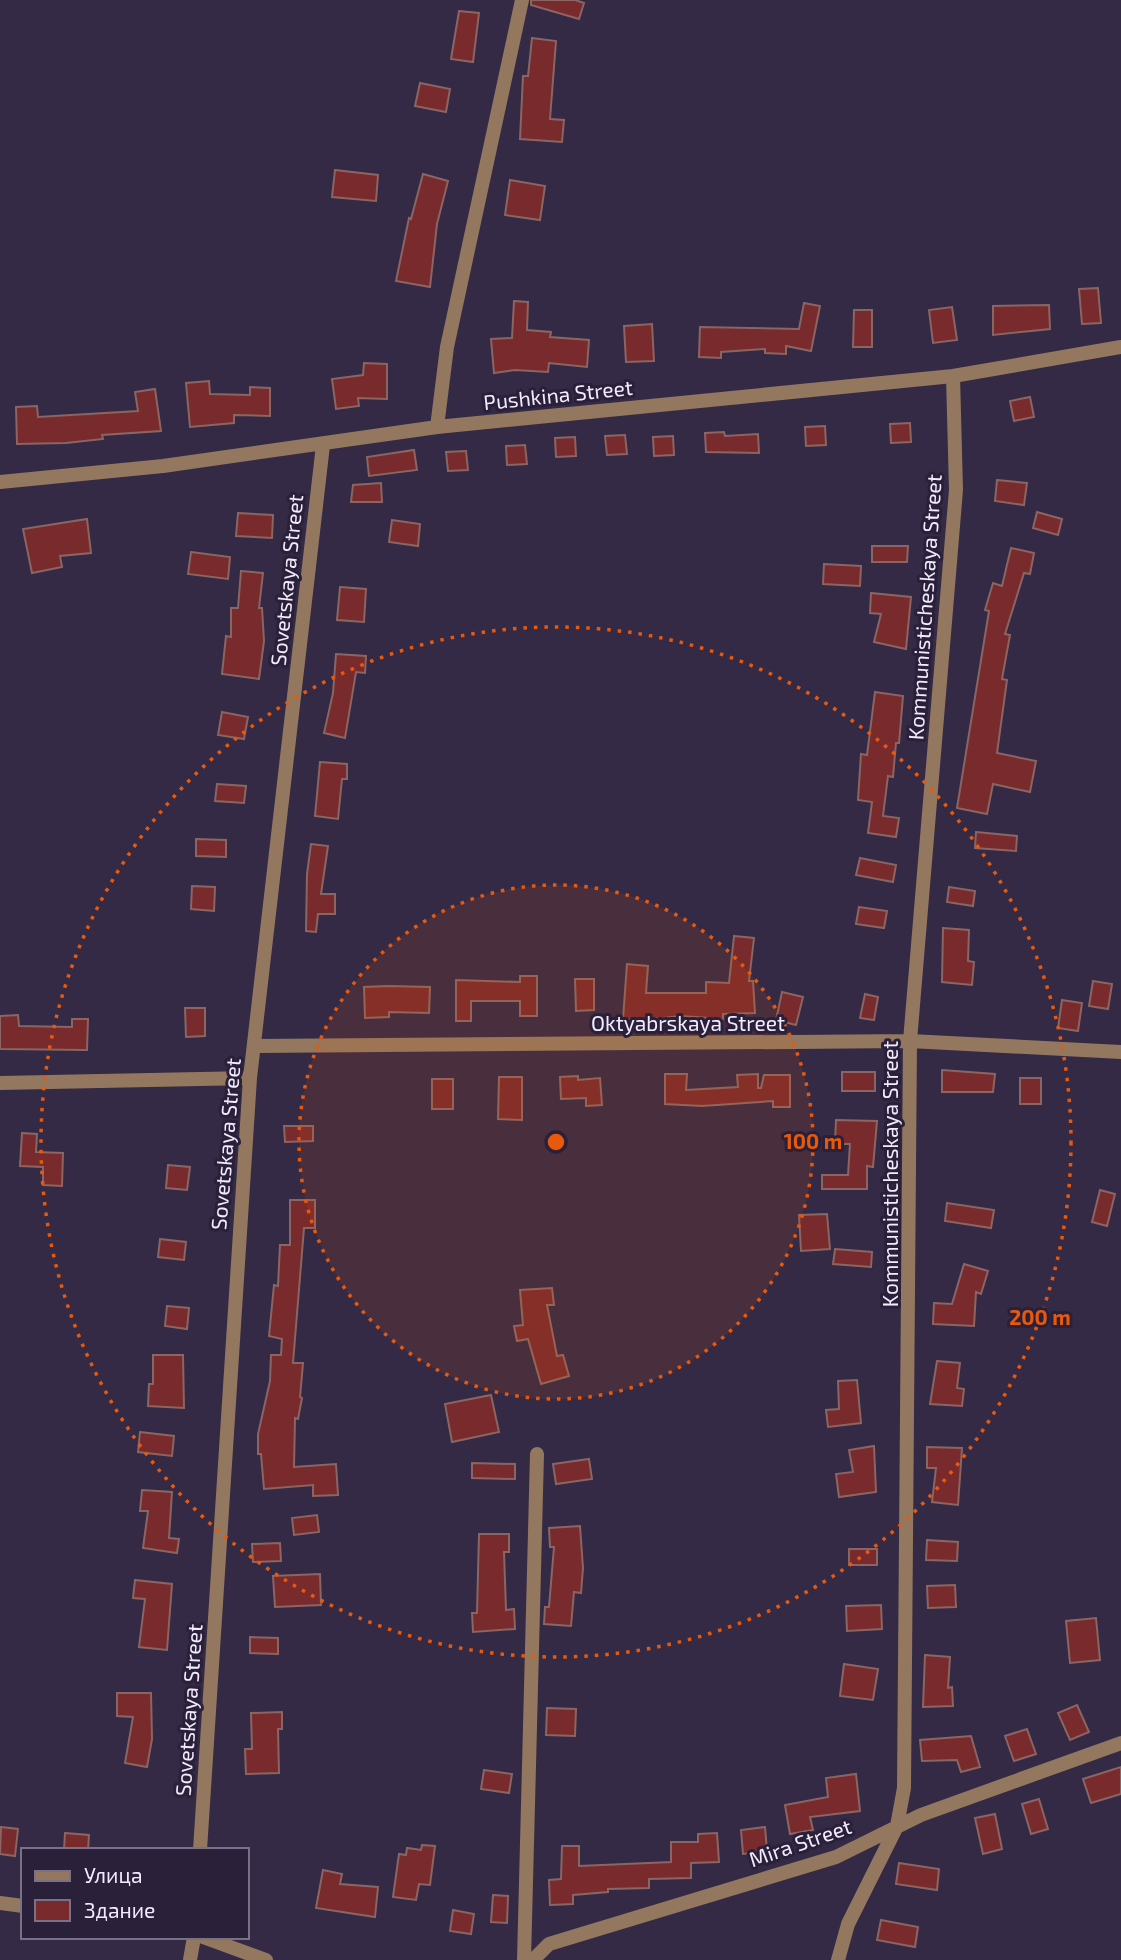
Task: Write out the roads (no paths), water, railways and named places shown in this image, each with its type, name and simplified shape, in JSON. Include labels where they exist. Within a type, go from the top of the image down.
[{"type":"street","points":[[436,427],[447,347],[522,0]]},
{"type":"street","name":"Pushkina Street","points":[[0,482],[163,466],[436,427],[953,376],[1121,347]]},
{"type":"street","name":"Kommunisticheskaya Street","points":[[838,1960],[848,1924],[898,1826],[904,1788],[910,1041],[956,490],[953,376]]},
{"type":"street","name":"Sovetskaya Street","points":[[200,1848],[250,1078],[323,444]]},
{"type":"street","name":"Oktyabrskaya Street","points":[[255,1046],[910,1041],[1121,1052]]},
{"type":"street","points":[[0,1083],[250,1078]]},
{"type":"street","points":[[524,1960],[537,1454]]},
{"type":"street","name":"Mira Street","points":[[533,1960],[549,1944],[836,1857],[898,1826],[1121,1743]]},
{"type":"street","points":[[0,1903],[21,1906]]},
{"type":"street","points":[[190,1960],[194,1939]]},
{"type":"street","points":[[208,1939],[266,1960]]}]
